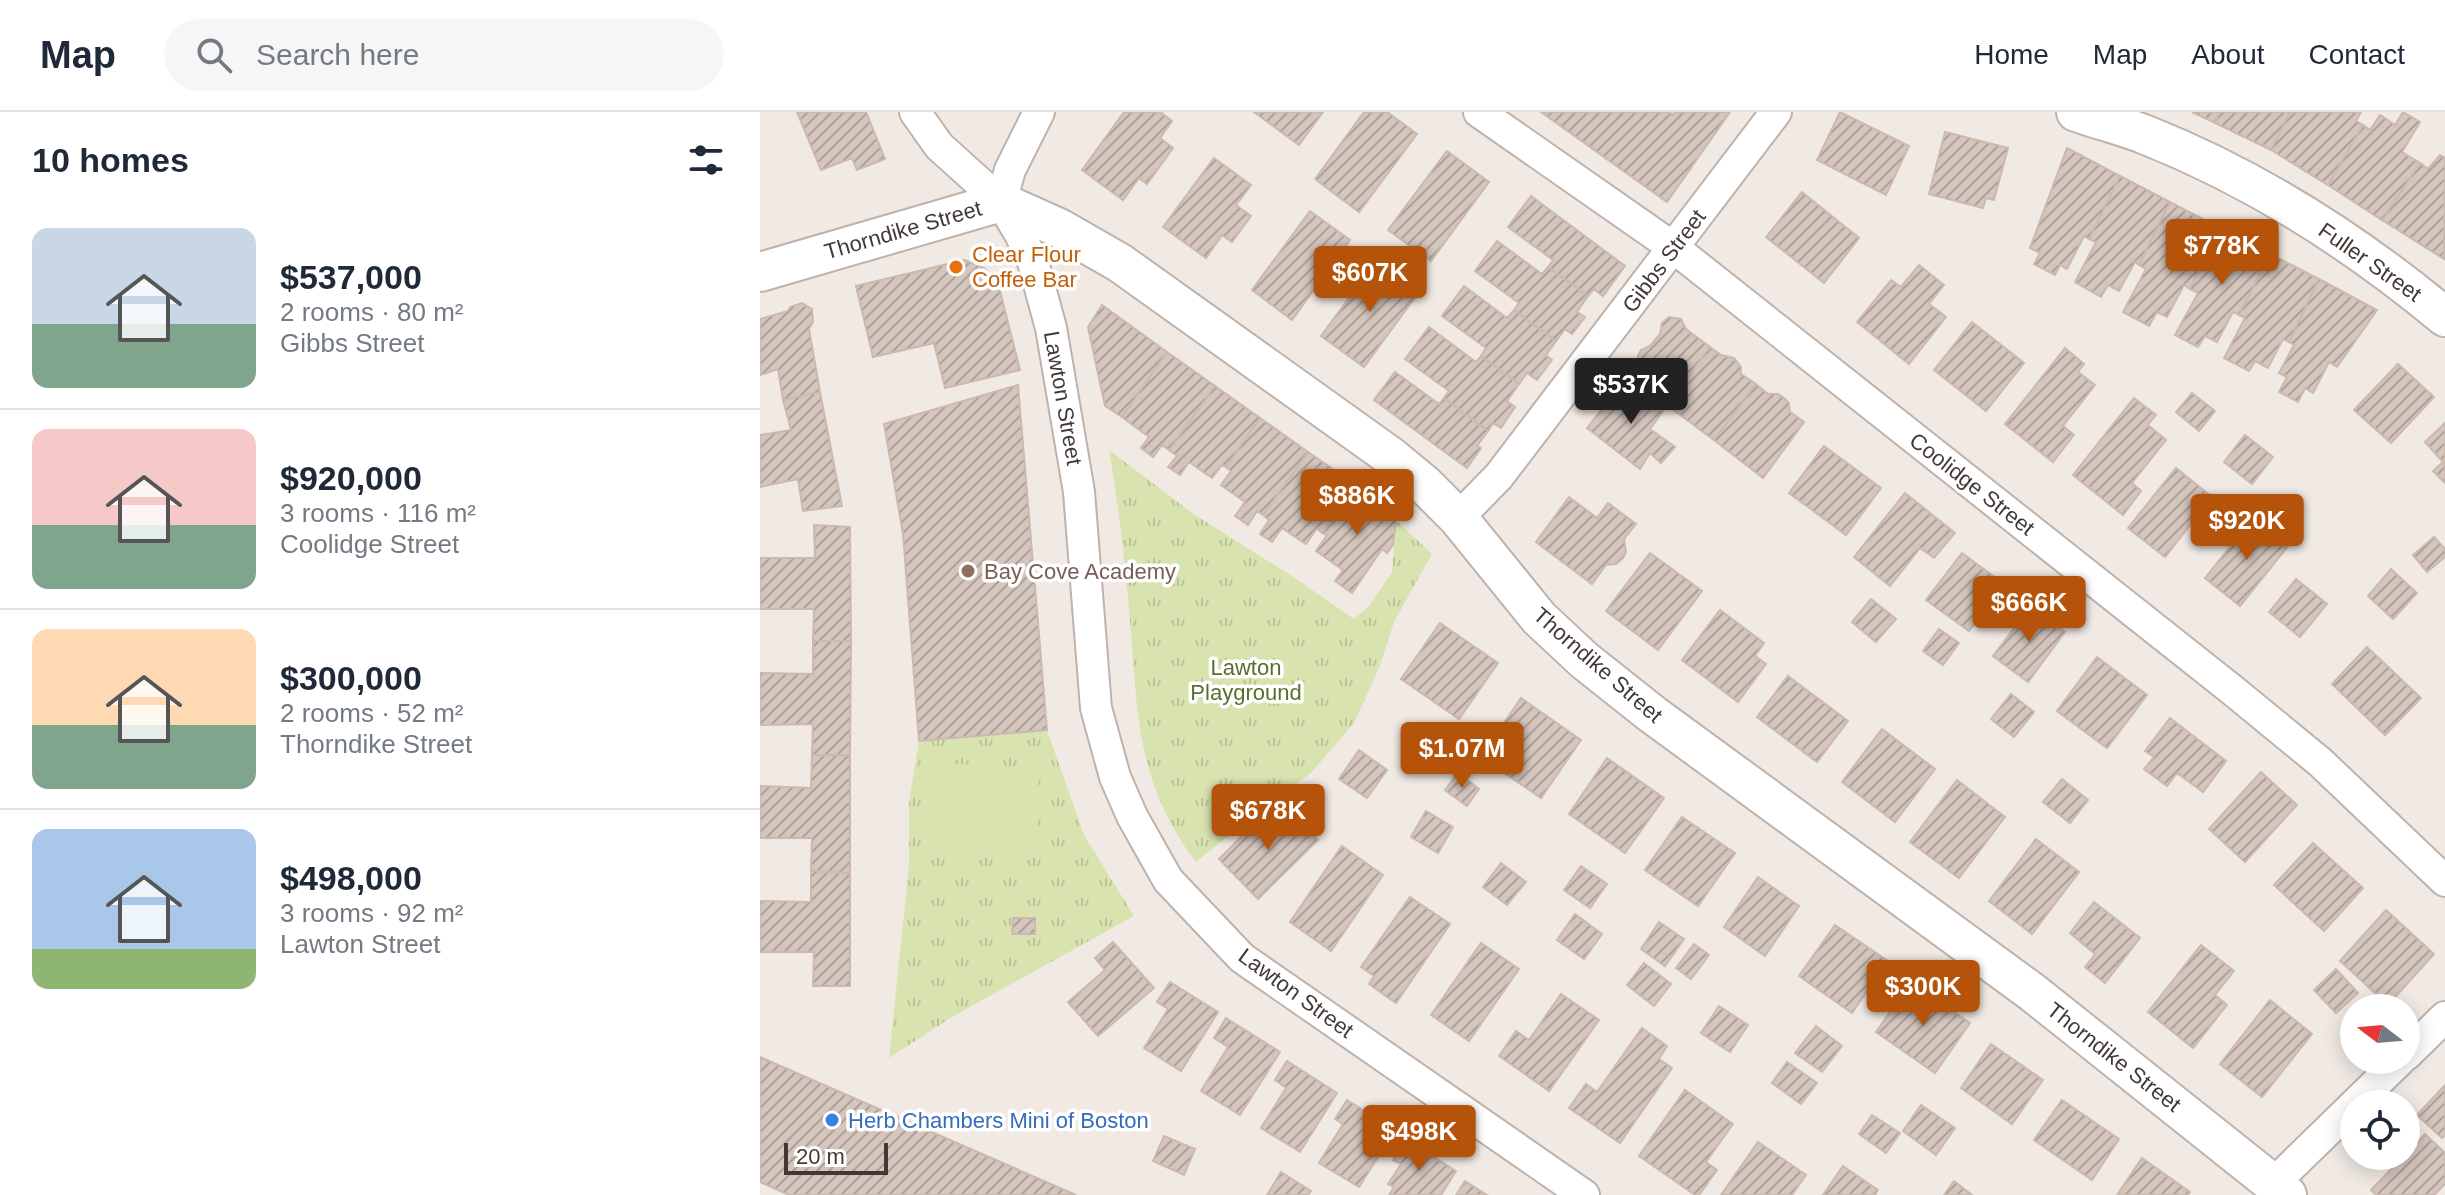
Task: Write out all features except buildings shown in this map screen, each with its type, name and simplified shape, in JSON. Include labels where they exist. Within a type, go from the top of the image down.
[{"type":"street","name":"Lawton Street","points":[[915,112],[939,146],[1001,202],[1021,236],[1043,296],[1068,416],[1082,520],[1096,708],[1115,777],[1132,816],[1168,880],[1242,958],[1584,1195]]},
{"type":"street","points":[[1001,202],[1016,156],[1039,112]]},
{"type":"street","name":"Coolidge Street","points":[[1479,112],[1674,248],[2309,753],[2445,881]]},
{"type":"street","name":"Gibbs Street","points":[[1458,518],[1499,476],[1776,112]]},
{"type":"street","name":"Fuller Street","points":[[2076,112],[2146,136],[2252,185],[2402,281],[2445,317]]},
{"type":"street","name":"Thorndike Street","points":[[760,272],[1001,202],[1059,228],[1120,263],[1390,456],[1425,485],[1458,518],[1539,618],[1584,660],[1652,714],[2032,992],[2280,1189]]},
{"type":"street","points":[[2420,1041],[2445,1017]]},
{"type":"street","points":[[2370,1090],[2386,1074]]},
{"type":"street","points":[[2280,1189],[2340,1122]]},
{"type":"green space","name":"Lawton Playground","points":[[1109,450],[1195,515],[1354,619],[1369,606],[1392,572],[1396,520],[1432,554],[1394,622],[1379,668],[1354,723],[1311,773],[1196,862],[1176,833],[1162,804],[1144,747]]},
{"type":"green space","points":[[1047,730],[1084,835],[1134,916],[952,1017],[889,1058],[909,866],[909,801],[919,741]]},
{"type":"green space","points":[[932,763],[1039,767],[1037,849],[930,846]]},
{"type":"place","name":"Clear Flour Coffee Bar","points":[[956,267]]},
{"type":"place","name":"Bay Cove Academy","points":[[968,571]]},
{"type":"place","name":"Herb Chambers Mini of Boston","points":[[832,1120]]}]
